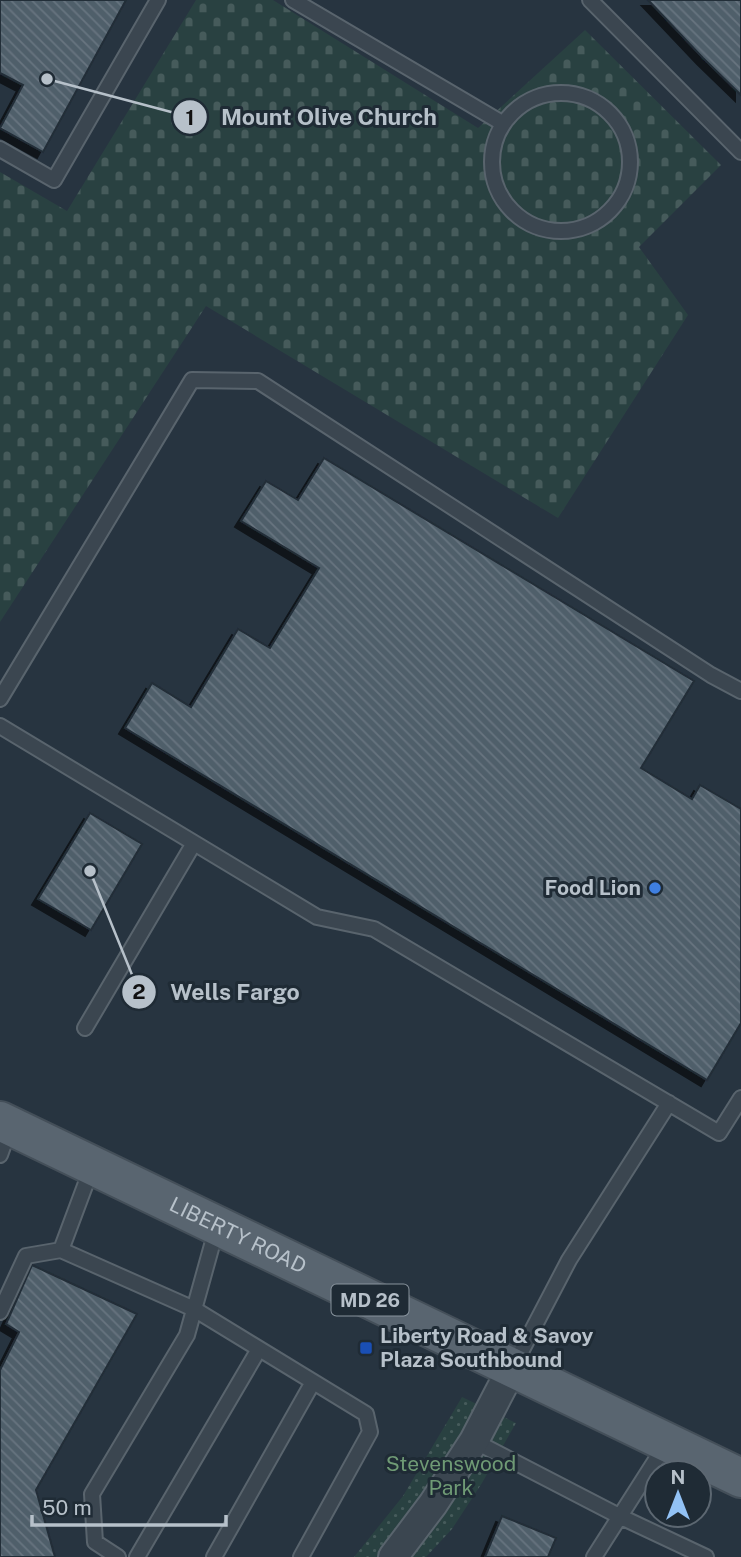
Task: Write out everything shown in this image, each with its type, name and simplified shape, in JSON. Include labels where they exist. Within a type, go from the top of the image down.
[{"type":"main road","name":"LIBERTY ROAD","points":[[3,1134],[93,1166],[741,1478]]},
{"type":"street","points":[[393,1557],[433,1504],[474,1441],[512,1368]]},
{"type":"lane","points":[[0,149],[54,180],[158,0]]},
{"type":"lane","points":[[293,0],[502,123]]},
{"type":"lane","points":[[590,0],[741,152]]},
{"type":"lane","points":[[570,92],[591,99],[609,110],[622,128],[629,146],[631,166],[626,185],[616,204],[602,218],[583,228],[562,231],[537,227],[521,219],[506,205],[495,187],[491,165],[494,141],[502,123],[523,103],[550,93],[570,92]]},
{"type":"lane","points":[[0,699],[192,380],[258,380],[711,675],[741,691]]},
{"type":"lane","points":[[0,726],[317,917],[374,929],[719,1133],[741,1098]]},
{"type":"lane","points":[[85,1028],[194,843]]},
{"type":"lane","points":[[512,1368],[569,1260],[669,1103]]},
{"type":"lane","points":[[61,1250],[93,1166]]},
{"type":"lane","points":[[118,1557],[95,1542],[92,1494],[187,1335],[218,1226]]},
{"type":"lane","points":[[0,1312],[26,1256],[61,1250],[194,1309],[366,1414],[370,1432],[301,1557]]},
{"type":"lane","points":[[136,1557],[258,1349]]},
{"type":"lane","points":[[214,1557],[313,1382]]},
{"type":"lane","points":[[474,1441],[619,1516],[706,1557]]},
{"type":"lane","points":[[594,1557],[666,1443]]},
{"type":"green space","points":[[196,0],[273,0],[478,128],[585,30],[721,165],[639,247],[688,315],[558,518],[206,306],[0,622],[0,172],[67,211]]},
{"type":"green space","name":"Stevenswood Park","points":[[462,1397],[516,1423],[452,1529],[426,1557],[354,1557],[403,1496]]},
{"type":"building","points":[[0,0],[126,0],[43,152],[0,128],[23,85],[0,73]]},
{"type":"building","points":[[648,0],[741,0],[741,95],[703,58]]},
{"type":"building","points":[[324,458],[694,681],[641,768],[692,799],[700,785],[741,809],[741,1023],[707,1080],[125,728],[152,683],[191,707],[238,629],[270,648],[319,568],[241,521],[266,481],[298,500]]},
{"type":"building","points":[[90,813],[142,844],[91,930],[38,899]]},
{"type":"building","points":[[32,1265],[137,1314],[36,1490],[55,1557],[0,1557],[0,1370],[19,1332],[6,1324]]},
{"type":"building","points":[[502,1516],[556,1538],[548,1557],[485,1557]]},
{"type":"place","name":"Mount Olive Church","points":[[47,79]]},
{"type":"place","name":"Wells Fargo","points":[[90,871]]},
{"type":"place","name":"Food Lion","points":[[655,888]]},
{"type":"place","name":"Liberty Road & Savoy Plaza Southbound","points":[[366,1348]]}]
